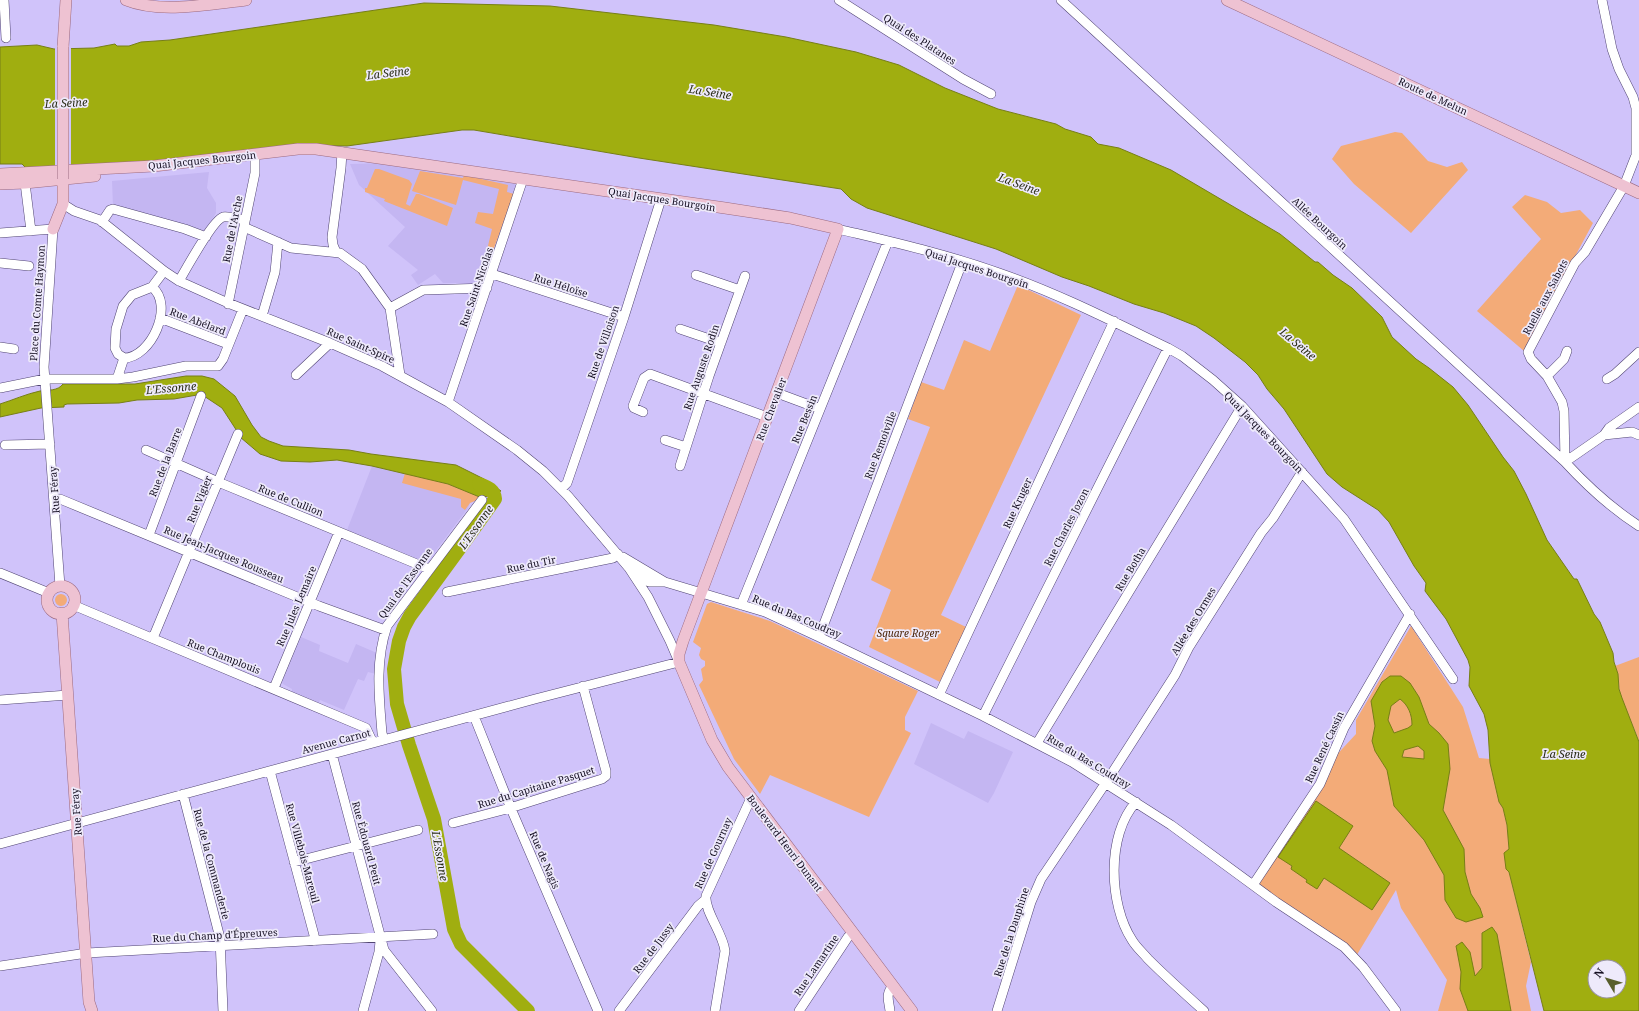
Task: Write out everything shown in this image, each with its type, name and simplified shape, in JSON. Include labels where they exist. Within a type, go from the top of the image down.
[{"type":"main road","points":[[54,229],[63,204],[62,47],[66,0]]},
{"type":"main road","points":[[126,0],[143,5],[160,7],[246,0]]},
{"type":"main road","name":"Route de Melun","points":[[1227,0],[1639,193]]},
{"type":"main road","name":"Quai Jacques Bourgoin","points":[[63,175],[298,149],[316,149],[661,198],[790,218],[838,229]]},
{"type":"main road","name":"Quai Jacques Bourgoin","points":[[63,175],[342,152]]},
{"type":"main road","points":[[0,174],[63,175]]},
{"type":"main road","points":[[0,184],[25,183],[63,175]]},
{"type":"main road","name":"Rue Chevalier","points":[[679,662],[681,646],[838,229]]},
{"type":"main road","points":[[60,586],[64,586],[71,590],[74,598],[73,605],[69,611],[62,613],[54,612],[48,606],[47,597],[54,588],[60,586]]},
{"type":"main road","name":"Rue Féray","points":[[62,613],[87,953],[89,1002],[92,1011]]},
{"type":"main road","name":"Boulevard Henri Dunant","points":[[679,662],[697,707],[719,754],[912,1011]]},
{"type":"street","points":[[4,0],[6,38]]},
{"type":"street","name":"Quai des Platanes","points":[[839,0],[964,80],[991,94]]},
{"type":"street","name":"Allée Bourgoin","points":[[1061,0],[1565,462],[1589,488],[1616,511],[1639,526]]},
{"type":"street","points":[[1602,0],[1612,49],[1619,69],[1633,97],[1636,108],[1636,155],[1624,186]]},
{"type":"street","points":[[336,252],[332,237],[342,168],[342,152]]},
{"type":"street","name":"Rue de l'Arche","points":[[228,303],[255,173],[255,160]]},
{"type":"street","name":"Rue Saint-Nicolas","points":[[448,402],[523,179]]},
{"type":"street","points":[[25,183],[31,231]]},
{"type":"street","name":"Ruelle aux Sabots","points":[[1565,462],[1564,410],[1562,402],[1547,376],[1531,359],[1528,352],[1575,263],[1585,252],[1624,186]]},
{"type":"street","name":"Rue de Villoison","points":[[561,489],[566,483],[624,317],[661,198]]},
{"type":"street","name":"Rue Saint-Spire","points":[[63,204],[74,211],[102,222],[179,281],[228,303],[330,343],[400,375],[448,402],[517,450],[543,471],[561,489],[629,568],[648,597],[679,662]]},
{"type":"street","points":[[102,222],[110,210],[113,209],[185,229],[206,237]]},
{"type":"street","points":[[179,281],[206,237],[219,219],[224,217],[244,224],[291,248],[336,252],[350,259],[362,269],[390,308],[400,375]]},
{"type":"street","points":[[0,233],[54,229]]},
{"type":"street","name":"Place du Comte Haymon","points":[[48,418],[45,379],[47,315],[54,229]]},
{"type":"street","name":"Quai Jacques Bourgoin","points":[[838,229],[961,260],[1022,282],[1114,321],[1182,356],[1213,380],[1242,406],[1344,519],[1453,679]]},
{"type":"street","name":"Rue Bessin","points":[[741,605],[888,241]]},
{"type":"street","points":[[262,316],[275,272],[278,242]]},
{"type":"street","name":"Rue Remoiville","points":[[819,637],[957,275],[961,260]]},
{"type":"street","points":[[0,263],[29,266]]},
{"type":"street","points":[[152,287],[156,289],[161,301],[160,318],[150,340],[143,350],[135,356],[124,358],[118,354],[115,348],[116,329],[120,316],[129,297],[152,287],[164,271]]},
{"type":"street","name":"Rue Héloïse","points":[[492,274],[624,317]]},
{"type":"street","points":[[696,275],[740,290]]},
{"type":"street","name":"Rue Auguste Rodin","points":[[680,466],[703,393],[745,276]]},
{"type":"street","points":[[390,308],[423,290],[487,288]]},
{"type":"street","points":[[0,388],[45,379],[133,378],[186,366],[218,366],[222,362],[243,309]]},
{"type":"street","name":"Rue Abélard","points":[[160,318],[228,344]]},
{"type":"street","name":"Rue Kruger","points":[[939,695],[1114,321]]},
{"type":"street","points":[[680,329],[721,343]]},
{"type":"street","points":[[296,376],[330,343]]},
{"type":"street","points":[[0,347],[14,349]]},
{"type":"street","name":"Rue Charles Jozon","points":[[983,716],[1168,348]]},
{"type":"street","points":[[1547,376],[1564,359],[1567,351]]},
{"type":"street","points":[[1607,379],[1615,374],[1639,352]]},
{"type":"street","points":[[117,379],[124,358]]},
{"type":"street","points":[[642,412],[633,406],[644,378],[650,374],[767,417]]},
{"type":"street","points":[[777,393],[820,409]]},
{"type":"street","name":"Rue de la Barre","points":[[148,534],[201,396]]},
{"type":"street","name":"Rue Botha","points":[[1037,743],[1242,406]]},
{"type":"street","points":[[1565,462],[1604,435],[1609,428],[1639,408]]},
{"type":"street","points":[[1604,435],[1635,434],[1628,415]]},
{"type":"street","name":"Rue Féray","points":[[48,418],[60,586]]},
{"type":"street","name":"Rue Vigier","points":[[153,638],[238,434]]},
{"type":"street","points":[[665,440],[686,447]]},
{"type":"street","points":[[5,445],[50,444]]},
{"type":"street","name":"Rue de Cullion","points":[[146,450],[218,482],[429,569]]},
{"type":"street","name":"Allée des Ormes","points":[[1106,784],[1175,675],[1190,647],[1261,533],[1273,518],[1302,472]]},
{"type":"street","name":"Rue Jean-Jacques Rousseau","points":[[54,500],[60,499],[310,602],[386,630]]},
{"type":"street","name":"Quai de l'Essonne","points":[[383,736],[379,666],[386,630],[390,621],[482,500]]},
{"type":"street","name":"Rue Jules Lemaire","points":[[274,688],[339,532]]},
{"type":"street","name":"Rue Saint-Spire","points":[[618,554],[665,582],[702,590]]},
{"type":"street","name":"Rue du Tir","points":[[446,592],[613,558],[618,554]]},
{"type":"street","points":[[629,568],[649,582]]},
{"type":"street","points":[[0,573],[49,593]]},
{"type":"street","points":[[648,597],[649,577],[665,582]]},
{"type":"street","name":"Rue du Bas Coudray","points":[[702,590],[741,605],[765,612],[819,637],[983,716],[1072,762],[1171,825],[1294,915],[1351,952],[1396,1011]]},
{"type":"street","name":"Rue Champlouis","points":[[73,605],[274,688],[383,736]]},
{"type":"street","name":"Rue René Cassin","points":[[1253,885],[1320,784],[1344,728],[1410,614]]},
{"type":"street","points":[[670,641],[675,645],[681,646]]},
{"type":"street","name":"Avenue Carnot","points":[[0,844],[373,743],[383,736],[393,737],[679,662]]},
{"type":"street","name":"Rue du Capitaine Pasquet","points":[[453,823],[510,808],[602,779],[606,776],[606,771],[583,686]]},
{"type":"street","points":[[0,700],[68,694]]},
{"type":"street","name":"Rue de Nagis","points":[[474,716],[510,808],[598,1011]]},
{"type":"street","points":[[366,728],[373,743]]},
{"type":"street","name":"Rue Édouard Petit","points":[[332,754],[380,938]]},
{"type":"street","name":"Rue Villebois-Mareuil","points":[[270,771],[314,935],[314,941]]},
{"type":"street","name":"Rue de la Dauphine","points":[[997,1011],[1036,890],[1048,868],[1106,784]]},
{"type":"street","name":"Rue de la Commanderie","points":[[183,794],[222,945],[223,1011]]},
{"type":"street","name":"Rue de Gournay","points":[[715,1011],[723,963],[724,946],[705,900],[751,798]]},
{"type":"street","points":[[1136,802],[1125,817],[1116,842],[1114,857],[1120,914],[1124,927],[1133,942],[1159,970],[1204,1011]]},
{"type":"street","points":[[294,862],[418,830]]},
{"type":"street","name":"Rue de Jussy","points":[[619,1011],[698,906],[705,900]]},
{"type":"street","name":"Rue Lamartine","points":[[799,1011],[848,937],[853,933]]},
{"type":"street","name":"Rue du Champ d'Épreuves","points":[[0,966],[87,953],[433,934]]},
{"type":"street","points":[[363,1011],[379,952],[380,938]]},
{"type":"street","points":[[380,938],[387,956],[432,1011]]},
{"type":"street","points":[[890,1011],[888,991],[893,986]]},
{"type":"shaded area","points":[[389,163],[515,184],[515,193],[486,281],[483,283],[443,283],[435,274],[418,285],[411,275],[418,270],[388,246],[405,227],[359,185],[350,164]]},
{"type":"shaded area","points":[[209,172],[207,188],[216,203],[216,213],[203,233],[113,206],[112,181]]},
{"type":"shaded area","points":[[372,466],[448,484],[482,498],[470,503],[468,508],[426,562],[347,530]]},
{"type":"shaded area","points":[[301,637],[320,645],[319,651],[348,663],[356,644],[377,653],[376,674],[368,672],[364,681],[358,679],[344,710],[320,700],[319,703],[292,692],[292,689],[283,684],[282,682]]},
{"type":"shaded area","points":[[931,723],[964,739],[968,731],[1013,752],[988,803],[914,764]]},
{"type":"green space","points":[[1395,132],[1402,133],[1428,161],[1447,167],[1462,162],[1468,170],[1411,233],[1354,184],[1332,159],[1341,146]]},
{"type":"green space","points":[[375,169],[379,169],[409,180],[412,184],[406,204],[410,206],[416,194],[419,194],[453,208],[447,226],[365,192],[365,188],[367,188]]},
{"type":"green space","points":[[420,171],[463,178],[464,175],[508,185],[507,192],[514,194],[487,267],[483,267],[492,229],[475,223],[478,212],[493,214],[499,189],[463,180],[456,205],[412,191]]},
{"type":"green space","points":[[1525,195],[1547,202],[1561,213],[1580,210],[1593,223],[1524,351],[1477,311],[1541,239],[1512,207]]},
{"type":"green space","name":"Square Roger","points":[[1018,285],[1081,315],[941,615],[966,627],[940,682],[869,647],[891,590],[871,580],[930,427],[908,419],[921,382],[944,390],[964,340],[990,351]]},
{"type":"green space","points":[[405,473],[448,484],[482,498],[470,503],[465,510],[461,507],[461,499],[402,483]]},
{"type":"green space","points":[[63,594],[66,595],[66,605],[59,606],[56,605],[55,598],[56,595]]},
{"type":"green space","points":[[711,602],[770,621],[918,691],[905,717],[905,730],[911,733],[869,817],[770,775],[760,794],[734,759],[699,685],[703,680],[701,669],[705,666],[705,661],[701,659],[699,655],[701,648],[693,642],[707,604]]},
{"type":"green space","points":[[1411,626],[1463,707],[1479,758],[1490,759],[1499,802],[1503,808],[1507,825],[1509,849],[1506,869],[1509,872],[1531,962],[1526,986],[1531,1011],[1438,1011],[1447,980],[1401,908],[1396,890],[1355,958],[1253,885],[1330,762],[1356,734],[1356,720]]},
{"type":"green space","points":[[1639,657],[1639,742],[1621,697],[1615,666]]},
{"type":"water","name":"La Seine","points":[[424,3],[550,6],[714,25],[786,37],[856,52],[899,65],[945,88],[998,109],[1056,124],[1065,129],[1091,137],[1098,144],[1119,148],[1171,170],[1280,234],[1315,262],[1318,262],[1333,275],[1352,288],[1382,317],[1392,337],[1416,359],[1453,387],[1468,405],[1514,471],[1547,540],[1574,579],[1577,579],[1594,614],[1600,622],[1613,653],[1618,674],[1619,689],[1639,742],[1639,1011],[1544,1011],[1509,872],[1506,869],[1504,853],[1509,849],[1507,825],[1503,808],[1499,802],[1490,763],[1488,730],[1484,714],[1469,686],[1470,667],[1468,660],[1446,619],[1425,591],[1426,583],[1414,566],[1389,522],[1378,510],[1342,487],[1327,474],[1284,409],[1267,389],[1258,375],[1245,362],[1196,326],[1164,313],[1134,304],[1062,277],[996,249],[867,208],[851,199],[841,189],[639,158],[474,130],[462,130],[347,146],[299,145],[153,162],[28,170],[22,164],[0,164],[0,47],[37,45],[54,49],[94,48],[115,44],[117,46],[129,46],[141,42],[170,40]]},
{"type":"water","points":[[186,376],[202,376],[214,379],[235,396],[261,437],[269,441],[283,446],[349,450],[456,465],[484,479],[501,491],[482,498],[448,484],[372,466],[337,460],[310,462],[281,461],[260,454],[240,437],[222,408],[204,396],[197,395],[174,399],[137,400],[119,403],[67,404],[64,405],[64,407],[41,408],[0,417],[0,404],[35,392],[56,389],[63,384],[135,384]]},
{"type":"water","points":[[1390,676],[1401,676],[1410,683],[1419,697],[1429,724],[1448,744],[1450,769],[1443,810],[1464,849],[1465,872],[1471,894],[1480,908],[1483,917],[1466,922],[1456,918],[1445,900],[1444,875],[1424,840],[1394,806],[1387,770],[1375,751],[1372,741],[1375,726],[1371,701],[1382,682]],"holes":[[[1400,699],[1409,710],[1412,725],[1394,733],[1388,720],[1391,706]],[[1418,746],[1424,751],[1424,759],[1402,757],[1404,750]]]},
{"type":"water","points":[[1316,801],[1353,826],[1339,848],[1390,883],[1372,910],[1324,878],[1317,889],[1291,869],[1292,866],[1278,857]]},
{"type":"water","points":[[1492,927],[1497,934],[1511,1011],[1468,1011],[1460,989],[1461,972],[1456,946],[1462,942],[1470,952],[1475,976],[1482,968],[1482,933]]},
{"type":"pier","points":[[55,47],[71,47],[71,170],[55,170]]},
{"type":"waterway","name":"L'Essonne","points":[[479,484],[492,491],[495,499],[410,616],[404,627],[399,641],[394,669],[397,704],[434,819],[454,929],[461,944],[528,1011]]}]
